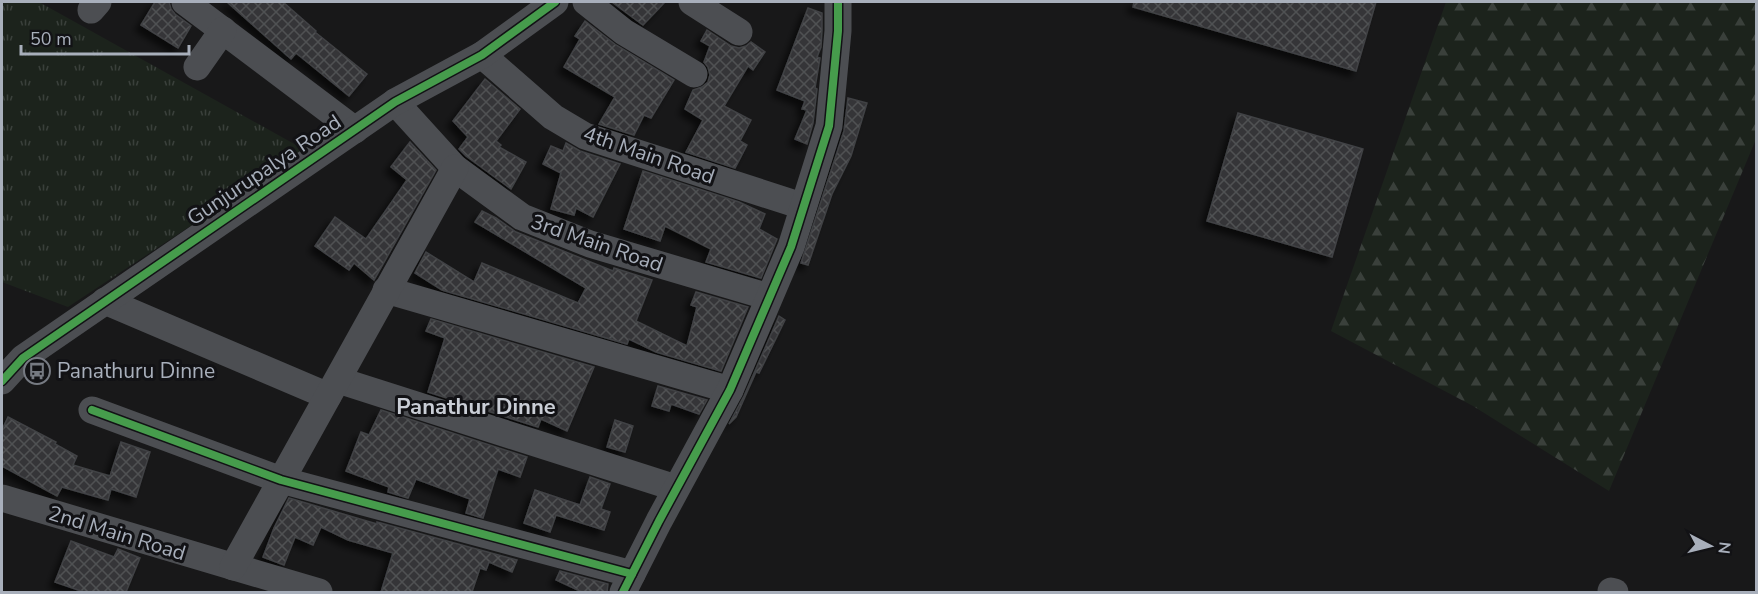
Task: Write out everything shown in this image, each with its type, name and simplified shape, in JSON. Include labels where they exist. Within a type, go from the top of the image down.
[{"type":"street","points":[[185,2],[355,130]]},
{"type":"street","name":"Gunjurupalya Road","points":[[2,381],[23,358],[395,102],[482,55],[555,2]]},
{"type":"street","points":[[586,2],[624,32],[694,74]]},
{"type":"street","points":[[692,2],[739,32]]},
{"type":"street","points":[[92,410],[281,480],[627,583],[730,390],[791,246],[829,126],[838,31],[838,2]]},
{"type":"street","points":[[197,68],[223,30]]},
{"type":"street","name":"4th Main Road","points":[[482,55],[553,117],[585,136],[802,206]]},
{"type":"street","name":"3rd Main Road","points":[[395,102],[455,168],[522,216],[590,244],[769,297]]},
{"type":"street","points":[[233,567],[455,168]]},
{"type":"street","points":[[386,290],[730,390]]},
{"type":"street","points":[[105,301],[333,388],[676,488]]},
{"type":"street","name":"2nd Main Road","points":[[2,498],[320,592]]},
{"type":"green space","points":[[2,2],[39,2],[305,150],[68,307],[2,282]]},
{"type":"green space","points":[[1446,2],[1756,2],[1756,139],[1609,491],[1473,406],[1331,331]]},
{"type":"building","points":[[155,2],[169,2],[175,14],[191,26],[178,48],[141,25]]},
{"type":"building","points":[[227,2],[283,2],[315,32],[367,74],[349,96],[296,53],[291,59]]},
{"type":"building","points":[[612,2],[665,2],[643,25]]},
{"type":"building","points":[[1134,2],[1376,2],[1356,71],[1133,7]]},
{"type":"building","points":[[808,8],[822,13],[822,30],[821,47],[817,57],[820,58],[813,123],[807,144],[795,139],[807,110],[802,109],[805,101],[777,90]]},
{"type":"building","points":[[585,21],[616,45],[674,80],[651,118],[644,115],[634,135],[599,124],[615,97],[564,67],[580,39],[575,36]]},
{"type":"building","points":[[707,30],[731,46],[739,48],[751,42],[765,52],[753,70],[748,66],[724,106],[751,120],[740,141],[747,145],[735,168],[686,152],[703,120],[685,109],[693,90],[708,82],[710,75],[704,62],[710,46],[701,41]]},
{"type":"building","points":[[485,79],[520,109],[496,141],[501,145],[499,147],[526,162],[511,189],[459,149],[468,137],[453,121]]},
{"type":"building","points":[[848,98],[867,103],[851,156],[832,194],[808,265],[801,263],[844,131]]},
{"type":"building","points":[[1238,113],[1363,149],[1332,257],[1207,221]]},
{"type":"building","points":[[410,142],[436,170],[374,280],[354,263],[349,270],[315,246],[335,217],[366,239],[407,180],[391,167]]},
{"type":"building","points":[[566,143],[580,151],[620,164],[593,217],[576,208],[574,215],[551,209],[561,173],[543,164],[551,146],[563,151]]},
{"type":"building","points":[[643,171],[739,202],[765,214],[759,229],[777,239],[761,278],[706,262],[711,249],[665,226],[660,241],[624,229]]},
{"type":"building","points":[[482,211],[516,232],[613,271],[614,268],[652,280],[636,321],[687,346],[697,307],[691,305],[696,292],[748,307],[721,371],[656,352],[629,339],[627,344],[442,290],[415,273],[426,252],[474,282],[482,263],[578,303],[586,288],[475,222]]},
{"type":"building","points":[[779,316],[785,320],[759,373],[756,372],[736,417],[729,424],[744,396]]},
{"type":"building","points":[[431,319],[594,367],[567,431],[541,419],[538,427],[428,392],[445,338],[426,331]]},
{"type":"building","points":[[658,386],[707,400],[699,414],[671,404],[669,411],[652,406]]},
{"type":"building","points":[[381,410],[527,457],[520,477],[498,469],[483,518],[466,513],[470,499],[416,479],[408,498],[388,492],[389,487],[346,471],[361,432],[369,435]]},
{"type":"building","points":[[8,417],[56,442],[55,444],[77,456],[73,465],[110,476],[121,442],[150,452],[136,497],[111,489],[108,500],[62,487],[57,496],[2,466],[2,430]]},
{"type":"building","points":[[615,420],[633,426],[625,452],[607,447]]},
{"type":"building","points":[[590,477],[610,484],[601,509],[610,512],[604,530],[556,515],[550,532],[524,523],[535,490],[580,505]]},
{"type":"building","points":[[289,498],[377,524],[377,522],[517,560],[512,572],[489,562],[486,570],[480,568],[472,592],[381,592],[393,553],[348,540],[321,527],[313,545],[295,537],[284,565],[263,557]]},
{"type":"building","points":[[71,541],[114,557],[118,549],[140,558],[126,592],[84,592],[55,582]]},
{"type":"building","points":[[560,571],[608,584],[607,592],[582,592],[556,580]]},
{"type":"cycle path","points":[[2,381],[23,358],[395,102],[482,55],[555,2]]},
{"type":"cycle path","points":[[623,592],[730,390],[791,247],[829,126],[838,31],[838,2]]},
{"type":"cycle path","points":[[92,410],[281,480],[632,574]]},
{"type":"place","name":"Panathuru Dinne","points":[[37,371]]},
{"type":"district","name":"Panathur Dinne","points":[[476,407]]}]
